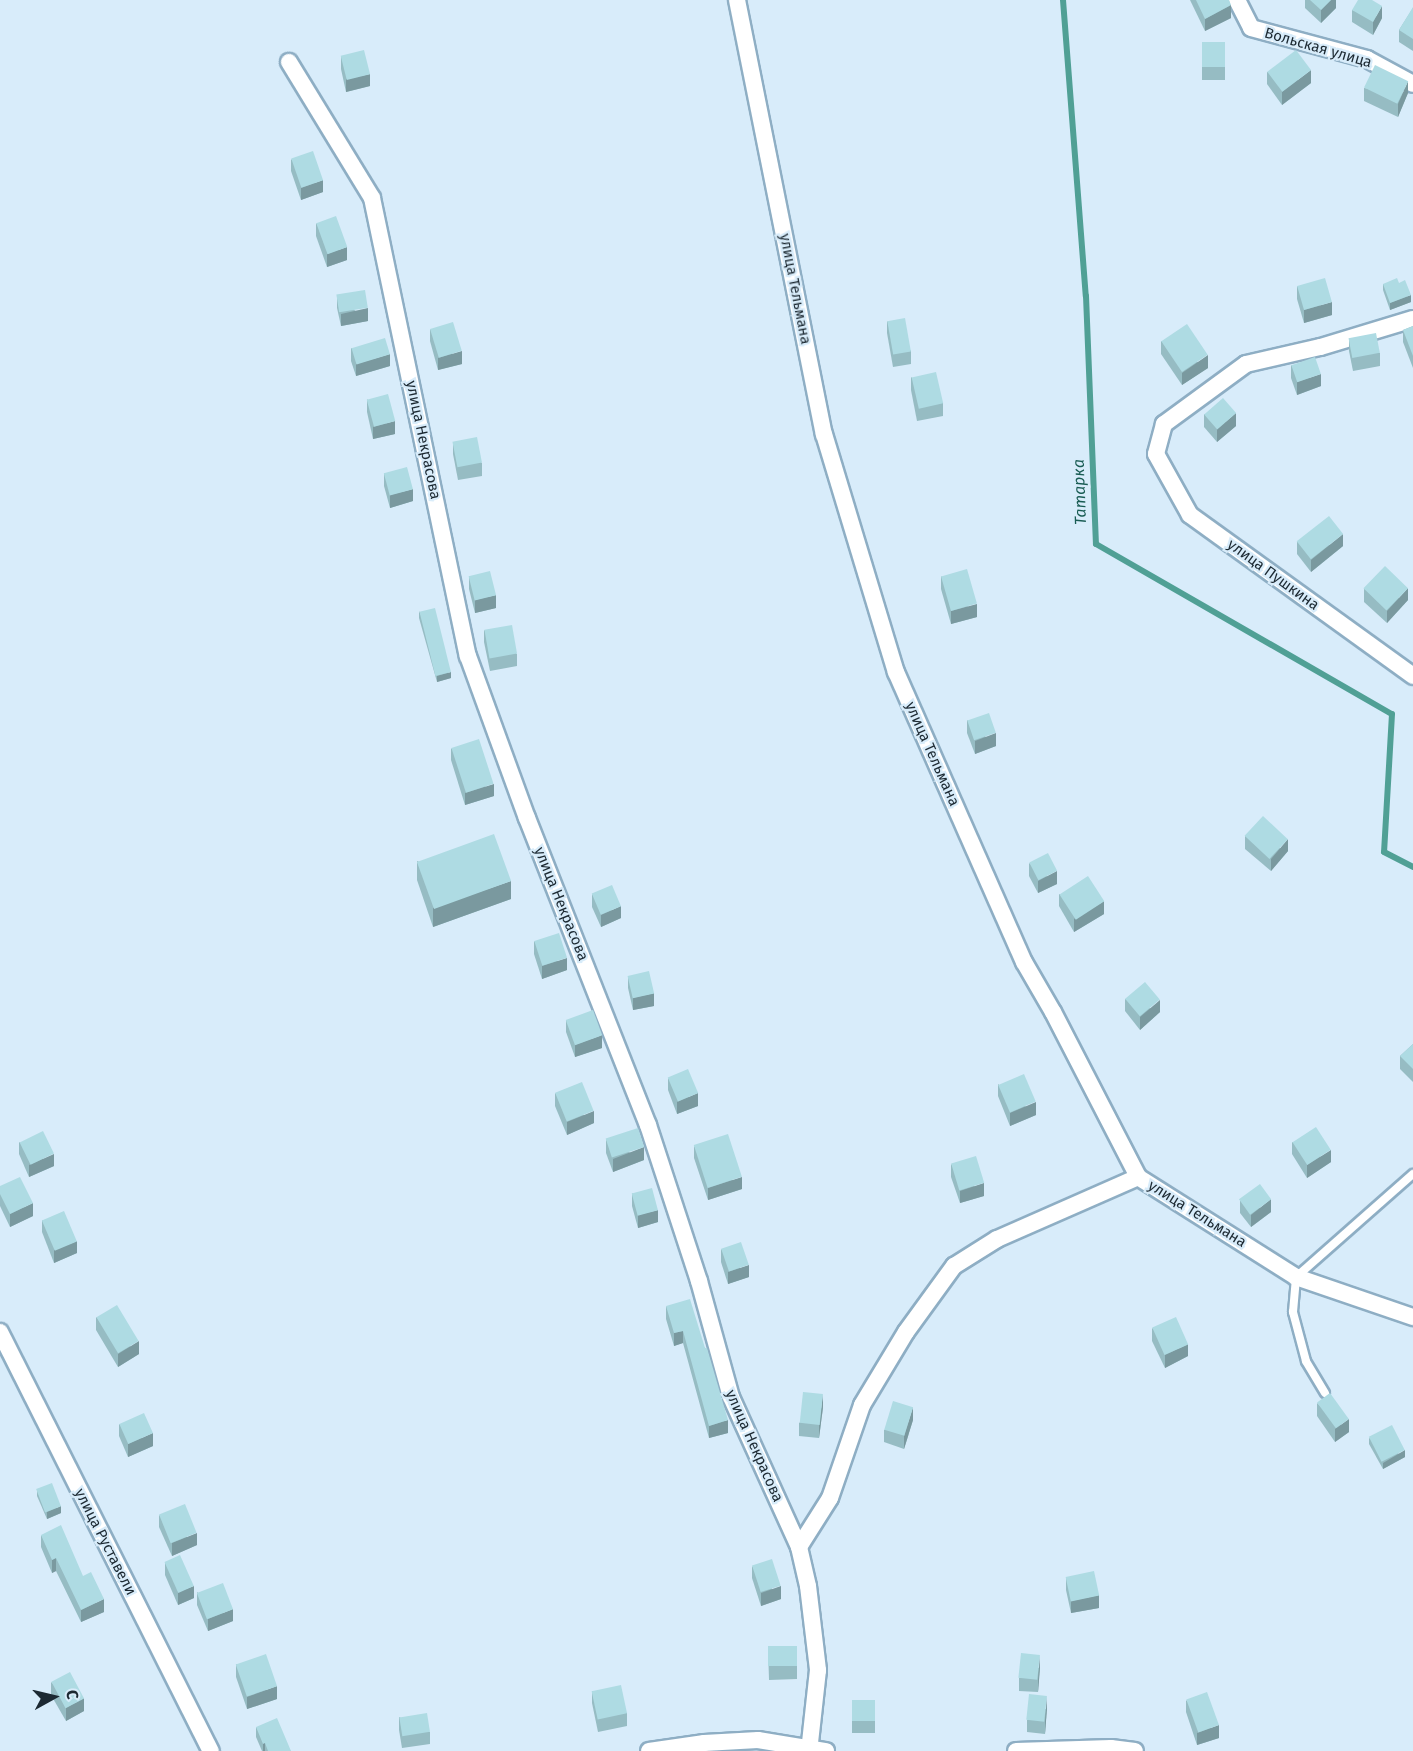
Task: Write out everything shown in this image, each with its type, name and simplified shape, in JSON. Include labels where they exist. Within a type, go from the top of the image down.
[{"type":"street","name":"улица Тельмана","points":[[737,0],[824,434],[896,672],[1024,962],[1053,1012],[1138,1177],[1296,1277],[1413,1317]]},
{"type":"street","name":"Вольская улица","points":[[1237,0],[1251,28],[1367,59],[1413,84]]},
{"type":"street","name":"улица Некрасова","points":[[289,62],[372,198],[468,656],[532,829],[648,1125],[699,1281],[730,1397],[799,1547],[808,1586],[818,1670],[815,1750]]},
{"type":"street","name":"улица Пушкина","points":[[1413,319],[1320,347],[1246,364],[1164,424],[1156,454],[1190,515],[1413,676]]},
{"type":"street","points":[[799,1547],[830,1498],[862,1405],[906,1332],[954,1266],[997,1239],[1138,1177]]},
{"type":"street","name":"улица Руставели","points":[[0,1332],[211,1751]]},
{"type":"street","points":[[649,1751],[704,1743],[758,1740],[815,1750]]},
{"type":"street","points":[[1016,1751],[1111,1748],[1135,1751]]},
{"type":"lane","points":[[1325,1393],[1306,1361],[1293,1312],[1296,1277],[1413,1174]]},
{"type":"building","points":[[1196,0],[1229,0],[1231,5],[1205,19]]},
{"type":"building","points":[[1310,0],[1331,0],[1321,10]]},
{"type":"building","points":[[1358,0],[1372,0],[1382,6],[1373,22],[1352,10]]},
{"type":"building","points":[[1413,7],[1413,39],[1399,30]]},
{"type":"building","points":[[1202,42],[1225,42],[1225,67],[1202,67]]},
{"type":"building","points":[[364,50],[370,74],[347,80],[341,56]]},
{"type":"building","points":[[1296,50],[1311,70],[1282,92],[1267,72]]},
{"type":"building","points":[[1375,65],[1408,81],[1397,104],[1364,87]]},
{"type":"building","points":[[313,151],[323,180],[301,188],[291,158]]},
{"type":"building","points":[[336,216],[347,247],[328,254],[316,223]]},
{"type":"building","points":[[1325,278],[1332,302],[1304,310],[1297,286]]},
{"type":"building","points":[[1397,278],[1399,283],[1405,280],[1411,295],[1390,303],[1383,284]]},
{"type":"building","points":[[365,290],[368,308],[339,312],[336,295]]},
{"type":"building","points":[[905,318],[911,351],[893,355],[887,321]]},
{"type":"building","points":[[453,322],[462,351],[439,358],[430,329]]},
{"type":"building","points":[[1187,324],[1208,355],[1182,372],[1161,341]]},
{"type":"building","points":[[1413,326],[1413,356],[1403,330]]},
{"type":"building","points":[[1376,333],[1380,353],[1352,358],[1349,338]]},
{"type":"building","points":[[385,338],[390,354],[356,364],[352,348]]},
{"type":"building","points":[[1315,357],[1321,374],[1297,382],[1291,365]]},
{"type":"building","points":[[936,372],[943,403],[919,409],[912,378]]},
{"type":"building","points":[[388,394],[395,421],[374,427],[367,400]]},
{"type":"building","points":[[1223,398],[1236,413],[1217,429],[1204,414]]},
{"type":"building","points":[[477,437],[482,463],[457,467],[452,442]]},
{"type":"building","points":[[407,467],[413,489],[390,495],[384,473]]},
{"type":"building","points":[[1329,516],[1343,534],[1311,559],[1297,541]]},
{"type":"building","points":[[1385,566],[1408,588],[1386,611],[1363,588]]},
{"type":"building","points":[[967,569],[977,604],[951,611],[941,576]]},
{"type":"building","points":[[490,571],[496,595],[475,601],[469,576]]},
{"type":"building","points":[[435,608],[451,672],[435,676],[419,612]]},
{"type":"building","points":[[512,625],[517,654],[489,658],[484,630]]},
{"type":"building","points":[[989,713],[996,733],[974,740],[967,720]]},
{"type":"building","points":[[479,739],[494,784],[466,793],[451,748]]},
{"type":"building","points":[[1263,816],[1288,839],[1269,859],[1245,836]]},
{"type":"building","points":[[494,834],[511,881],[434,909],[417,862]]},
{"type":"building","points":[[1048,853],[1057,871],[1038,880],[1029,863]]},
{"type":"building","points":[[1088,876],[1104,901],[1076,920],[1059,895]]},
{"type":"building","points":[[612,885],[621,906],[601,915],[592,894]]},
{"type":"building","points":[[559,933],[567,958],[542,966],[534,941]]},
{"type":"building","points":[[649,971],[654,993],[633,998],[628,976]]},
{"type":"building","points":[[1145,982],[1160,1000],[1140,1016],[1125,999]]},
{"type":"building","points":[[593,1010],[602,1035],[575,1045],[566,1020]]},
{"type":"building","points":[[1413,1044],[1413,1069],[1400,1056]]},
{"type":"building","points":[[688,1069],[698,1093],[678,1102],[668,1078]]},
{"type":"building","points":[[1024,1074],[1036,1102],[1010,1113],[998,1085]]},
{"type":"building","points":[[582,1082],[594,1111],[567,1122],[555,1093]]},
{"type":"building","points":[[1316,1127],[1331,1150],[1307,1165],[1293,1142]]},
{"type":"building","points":[[638,1128],[644,1147],[612,1158],[606,1139]]},
{"type":"building","points":[[43,1131],[54,1153],[31,1165],[20,1142]]},
{"type":"building","points":[[728,1134],[742,1177],[708,1188],[694,1145]]},
{"type":"building","points":[[976,1156],[984,1183],[959,1190],[951,1164]]},
{"type":"building","points":[[20,1177],[33,1203],[10,1214],[0,1194],[0,1186]]},
{"type":"building","points":[[1260,1184],[1271,1199],[1250,1215],[1239,1199]]},
{"type":"building","points":[[652,1188],[658,1210],[638,1216],[632,1193]]},
{"type":"building","points":[[64,1211],[77,1241],[55,1251],[42,1220]]},
{"type":"building","points":[[741,1242],[749,1265],[729,1272],[721,1249]]},
{"type":"building","points":[[690,1299],[728,1420],[709,1426],[683,1331],[674,1333],[666,1306]]},
{"type":"building","points":[[117,1305],[139,1341],[118,1353],[96,1317]]},
{"type":"building","points":[[1176,1317],[1188,1344],[1164,1355],[1152,1328]]},
{"type":"building","points":[[803,1392],[823,1394],[820,1425],[800,1423]]},
{"type":"building","points":[[1330,1393],[1349,1419],[1336,1428],[1317,1402]]},
{"type":"building","points":[[893,1401],[913,1407],[904,1436],[884,1430]]},
{"type":"building","points":[[144,1413],[153,1433],[128,1444],[119,1424]]},
{"type":"building","points":[[1392,1425],[1405,1450],[1382,1462],[1369,1437]]},
{"type":"building","points":[[52,1483],[61,1506],[45,1512],[36,1489]]},
{"type":"building","points":[[185,1504],[197,1533],[171,1543],[159,1514]]},
{"type":"building","points":[[61,1525],[83,1576],[91,1572],[104,1599],[81,1610],[56,1558],[52,1560],[41,1535]]},
{"type":"building","points":[[180,1555],[194,1586],[178,1593],[164,1562]]},
{"type":"building","points":[[772,1559],[781,1586],[761,1592],[752,1565]]},
{"type":"building","points":[[1094,1571],[1099,1595],[1071,1601],[1066,1577]]},
{"type":"building","points":[[223,1583],[233,1609],[207,1619],[197,1593]]},
{"type":"building","points":[[768,1646],[797,1646],[797,1666],[768,1666]]},
{"type":"building","points":[[1021,1653],[1040,1655],[1037,1680],[1018,1678]]},
{"type":"building","points":[[266,1654],[277,1686],[247,1697],[236,1664]]},
{"type":"building","points":[[70,1672],[84,1698],[66,1708],[51,1682]]},
{"type":"building","points":[[621,1685],[627,1713],[598,1720],[592,1691]]},
{"type":"building","points":[[1207,1692],[1219,1725],[1198,1732],[1186,1700]]},
{"type":"building","points":[[1029,1694],[1047,1696],[1044,1722],[1026,1720]]},
{"type":"building","points":[[852,1700],[875,1700],[875,1721],[852,1721]]},
{"type":"building","points":[[427,1713],[430,1732],[402,1736],[399,1717]]},
{"type":"building","points":[[277,1718],[291,1751],[268,1751],[265,1743],[263,1744],[256,1727]]},
{"type":"waterway","name":"Татарка","points":[[1063,0],[1086,296],[1096,544],[1392,714],[1384,852],[1413,867]]}]
